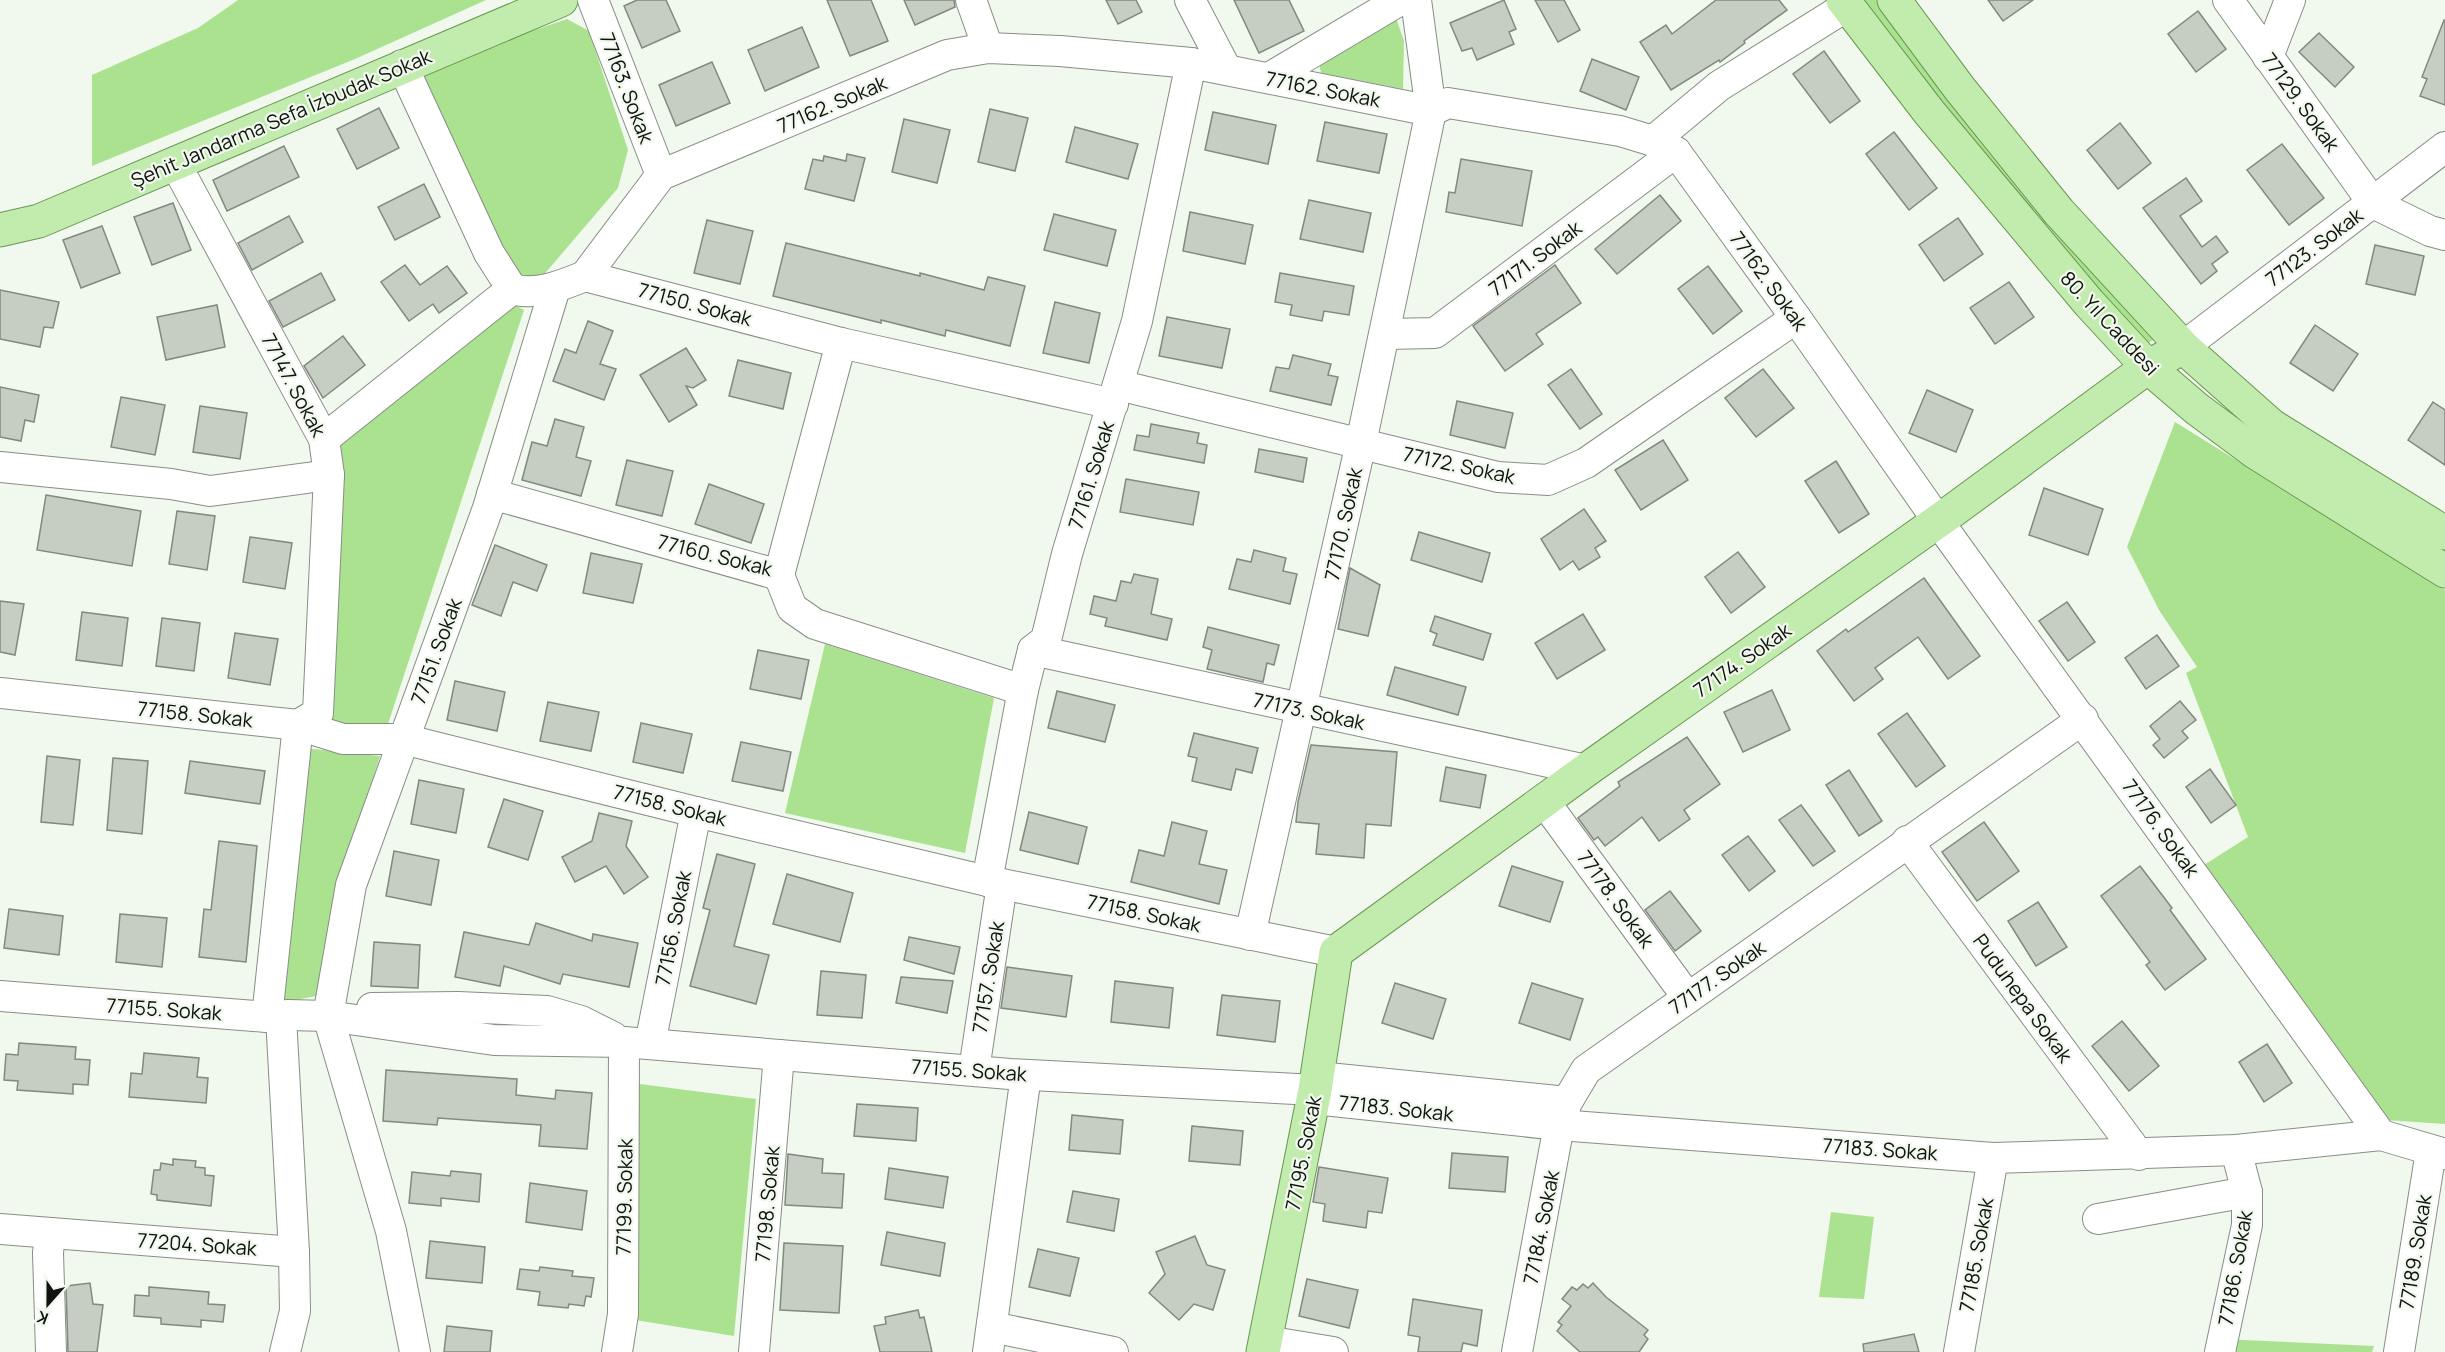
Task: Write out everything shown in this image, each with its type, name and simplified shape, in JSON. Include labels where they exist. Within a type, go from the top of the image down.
[{"type":"main road","name":"Şehit Jandarma Sefa İzbudak Sokak","points":[[0,230],[39,221],[402,65],[561,0]]},
{"type":"main road","name":"80. Yıl Caddesi","points":[[1894,0],[1960,89],[2059,212],[2183,347],[2272,426],[2445,534]]},
{"type":"main road","name":"80. Yıl Caddesi","points":[[1845,3],[1929,112],[2089,303],[2148,367],[2197,409],[2255,453],[2445,571]]},
{"type":"main road","name":"77174. Sokak","points":[[1336,952],[1586,770],[1938,521],[2148,367],[2183,347]]},
{"type":"main road","name":"77195. Sokak","points":[[1264,1346],[1316,1089],[1336,952]]},
{"type":"street","name":"77163. Sokak","points":[[593,0],[661,176]]},
{"type":"street","points":[[971,0],[988,48]]},
{"type":"street","points":[[1191,0],[1226,69]]},
{"type":"street","points":[[1269,78],[1400,0]]},
{"type":"street","name":"77170. Sokak","points":[[1250,935],[1361,443],[1431,111],[1416,0]]},
{"type":"street","name":"77129. Sokak","points":[[2229,0],[2373,203]]},
{"type":"street","points":[[2268,57],[2290,0]]},
{"type":"street","name":"77171. Sokak","points":[[1384,334],[1435,333],[1664,146],[1719,86],[1845,3]]},
{"type":"street","name":"77162. Sokak","points":[[585,276],[661,176],[947,55],[988,48],[1060,51],[1191,63],[1431,111],[1448,103],[1620,131],[1664,146],[1796,318],[1938,521]]},
{"type":"street","name":"77161. Sokak","points":[[994,882],[1023,690],[1033,650],[1046,640],[1067,554],[1137,321],[1191,63]]},
{"type":"street","points":[[402,65],[489,253],[512,289],[519,291],[555,288],[585,276]]},
{"type":"street","name":"77123. Sokak","points":[[2183,347],[2445,147]]},
{"type":"street","name":"77147. Sokak","points":[[175,163],[324,439],[329,475],[318,713],[298,725]]},
{"type":"street","points":[[2373,203],[2430,231],[2445,235]]},
{"type":"street","name":"77150. Sokak","points":[[585,276],[841,343],[1116,395]]},
{"type":"street","name":"77151. Sokak","points":[[328,1016],[351,885],[492,494],[555,288]]},
{"type":"street","points":[[324,439],[512,289]]},
{"type":"street","name":"77172. Sokak","points":[[1116,395],[1361,443],[1498,477],[1548,480],[1586,463],[1796,318]]},
{"type":"street","name":"77160. Sokak","points":[[492,494],[779,575],[841,343]]},
{"type":"street","points":[[0,467],[210,490],[329,475]]},
{"type":"street","name":"77176. Sokak","points":[[1938,521],[2381,1135]]},
{"type":"street","points":[[779,575],[792,608],[815,624],[1023,690]]},
{"type":"street","name":"77173. Sokak","points":[[1033,650],[1586,770]]},
{"type":"street","name":"77158. Sokak","points":[[0,693],[298,725],[343,739],[404,739],[696,812],[994,882],[1336,952]]},
{"type":"street","name":"77177. Sokak","points":[[1563,1113],[1586,1070],[1907,841],[2083,719]]},
{"type":"street","points":[[285,1352],[295,1311],[294,1252],[274,1017],[298,725]]},
{"type":"street","name":"77178. Sokak","points":[[1544,801],[1688,998]]},
{"type":"street","name":"77156. Sokak","points":[[637,1043],[696,812]]},
{"type":"street","name":"Puduhepa Sokak","points":[[1907,841],[2139,1155]]},
{"type":"street","name":"77157. Sokak","points":[[974,1070],[994,882]]},
{"type":"street","name":"77155. Sokak","points":[[0,996],[274,1017],[328,1016],[374,1008],[458,1007],[548,1011],[637,1043],[1026,1075],[1316,1089]]},
{"type":"street","points":[[328,1016],[391,1231],[415,1352]]},
{"type":"street","name":"77199. Sokak","points":[[617,1352],[623,1314],[637,1043]]},
{"type":"street","name":"77198. Sokak","points":[[754,1352],[779,1055]]},
{"type":"street","points":[[1026,1075],[990,1339],[1113,1352]]},
{"type":"street","name":"77183. Sokak","points":[[1316,1089],[1993,1158],[2139,1155],[2236,1150],[2381,1135],[2438,1153]]},
{"type":"street","name":"77184. Sokak","points":[[1517,1352],[1563,1113]]},
{"type":"street","name":"77186. Sokak","points":[[2220,1352],[2247,1225],[2247,1191],[2236,1150]]},
{"type":"street","name":"77189. Sokak","points":[[2399,1352],[2438,1153]]},
{"type":"street","name":"77185. Sokak","points":[[1959,1352],[1993,1158]]},
{"type":"street","points":[[2098,1219],[2247,1191]]},
{"type":"street","name":"77204. Sokak","points":[[0,1229],[294,1252]]},
{"type":"street","points":[[50,1233],[48,1253],[51,1352]]},
{"type":"street","points":[[1264,1346],[1332,1352]]},
{"type":"green space","points":[[238,0],[486,0],[355,59],[92,166],[92,75],[198,28]]},
{"type":"green space","points":[[1862,0],[1877,0],[1968,121],[2158,337],[2145,345],[2066,259]]},
{"type":"green space","points":[[1396,18],[1404,41],[1403,89],[1321,73],[1318,58]]},
{"type":"green space","points":[[567,19],[589,31],[628,150],[618,188],[535,285],[500,268],[422,77],[497,43]]},
{"type":"green space","points":[[506,300],[524,310],[385,733],[331,722],[338,438]]},
{"type":"green space","points":[[2175,422],[2445,590],[2445,1124],[2386,1120],[2204,865],[2248,837],[2186,673],[2197,667],[2159,610],[2127,547]]},
{"type":"green space","points":[[825,644],[994,698],[965,853],[785,813]]},
{"type":"green space","points":[[304,748],[380,756],[341,882],[321,995],[286,1002],[279,1001]]},
{"type":"green space","points":[[632,1083],[756,1099],[734,1336],[629,1319]]},
{"type":"green space","points":[[1831,1212],[1874,1217],[1864,1299],[1819,1297]]},
{"type":"green space","points":[[2221,1339],[2374,1346],[2372,1352],[2218,1352]]},
{"type":"building","points":[[637,0],[666,0],[680,31],[642,48],[624,6]]},
{"type":"building","points":[[827,0],[871,0],[888,41],[850,56]]},
{"type":"building","points":[[904,0],[954,0],[955,7],[915,25]]},
{"type":"building","points":[[1106,0],[1136,0],[1142,12],[1118,24]]},
{"type":"building","points":[[1234,0],[1289,0],[1304,31],[1259,53]]},
{"type":"building","points":[[1504,0],[1516,29],[1509,32],[1514,44],[1477,60],[1472,48],[1462,51],[1450,23]]},
{"type":"building","points":[[1535,0],[1564,0],[1580,30],[1558,42]]},
{"type":"building","points":[[1716,0],[1779,0],[1787,10],[1744,41],[1745,43],[1720,62],[1719,60],[1671,90],[1640,42],[1666,25],[1672,34]]},
{"type":"building","points":[[1988,0],[2033,0],[2003,21]]},
{"type":"building","points":[[2198,11],[2226,49],[2196,72],[2168,34]]},
{"type":"building","points":[[2444,20],[2445,105],[2420,96],[2427,79],[2422,77]]},
{"type":"building","points":[[802,27],[819,67],[765,91],[748,50]]},
{"type":"building","points":[[2319,33],[2354,67],[2335,87],[2299,52]]},
{"type":"building","points":[[1824,51],[1860,101],[1830,123],[1793,74]]},
{"type":"building","points":[[1592,59],[1639,77],[1626,110],[1580,91]]},
{"type":"building","points":[[712,62],[730,103],[676,126],[659,85]]},
{"type":"building","points":[[379,108],[399,148],[357,169],[337,129]]},
{"type":"building","points":[[990,109],[1028,118],[1015,171],[978,162]]},
{"type":"building","points":[[1213,112],[1276,125],[1268,164],[1205,150]]},
{"type":"building","points":[[904,119],[950,130],[937,183],[892,172]]},
{"type":"building","points":[[1325,122],[1387,134],[1379,173],[1317,161]]},
{"type":"building","points":[[2120,123],[2151,163],[2118,189],[2087,150]]},
{"type":"building","points":[[1075,127],[1138,144],[1128,179],[1066,162]]},
{"type":"building","points":[[1894,132],[1937,188],[1909,210],[1866,154]]},
{"type":"building","points":[[2282,144],[2324,198],[2289,225],[2247,170]]},
{"type":"building","points":[[284,146],[299,177],[227,211],[213,180]]},
{"type":"building","points":[[847,154],[865,158],[854,201],[805,189],[813,159],[823,161],[824,156],[846,161]]},
{"type":"building","points":[[1461,159],[1532,171],[1522,226],[1446,212],[1449,192],[1455,193]]},
{"type":"building","points":[[2186,178],[2202,201],[2180,216],[2202,247],[2216,236],[2228,252],[2212,264],[2217,271],[2201,284],[2143,208]]},
{"type":"building","points":[[424,184],[440,217],[395,240],[378,207]]},
{"type":"building","points":[[1660,195],[1681,221],[1617,274],[1595,249]]},
{"type":"building","points":[[1309,200],[1371,213],[1363,252],[1300,239]]},
{"type":"building","points":[[173,203],[191,250],[152,265],[134,217]]},
{"type":"building","points":[[1190,212],[1253,225],[1245,264],[1183,251]]},
{"type":"building","points":[[1054,214],[1116,230],[1107,266],[1044,250]]},
{"type":"building","points":[[289,216],[303,242],[252,270],[238,243]]},
{"type":"building","points":[[1958,218],[1983,254],[1944,281],[1919,245]]},
{"type":"building","points":[[707,220],[753,231],[740,284],[694,273]]},
{"type":"building","points":[[102,226],[120,273],[81,288],[63,240]]},
{"type":"building","points":[[786,243],[984,290],[988,277],[1025,286],[1010,346],[946,330],[945,336],[881,320],[881,323],[773,296]]},
{"type":"building","points":[[2375,245],[2424,256],[2415,295],[2366,284]]},
{"type":"building","points":[[405,265],[420,285],[447,266],[467,293],[439,313],[433,304],[409,321],[381,282]]},
{"type":"building","points":[[1555,265],[1581,303],[1536,334],[1543,344],[1505,371],[1473,326]]},
{"type":"building","points":[[1708,266],[1742,311],[1713,334],[1678,289]]},
{"type":"building","points":[[321,273],[335,300],[283,327],[269,301]]},
{"type":"building","points":[[1280,273],[1354,286],[1349,315],[1324,311],[1322,321],[1290,315],[1292,305],[1275,302]]},
{"type":"building","points":[[2009,282],[2034,317],[1995,344],[1970,308]]},
{"type":"building","points":[[0,290],[59,302],[53,328],[44,327],[40,347],[0,339]]},
{"type":"building","points":[[1055,302],[1100,313],[1089,363],[1043,353]]},
{"type":"building","points":[[217,305],[225,347],[166,360],[157,317]]},
{"type":"building","points":[[1167,317],[1230,329],[1222,368],[1159,356]]},
{"type":"building","points":[[588,321],[613,331],[600,364],[616,369],[604,400],[553,381],[565,349],[576,353]]},
{"type":"building","points":[[2315,325],[2358,354],[2333,391],[2290,363]]},
{"type":"building","points":[[343,336],[365,365],[323,398],[304,366]]},
{"type":"building","points":[[686,348],[706,380],[693,388],[686,386],[697,405],[669,422],[640,375]]},
{"type":"building","points":[[1293,355],[1331,364],[1328,375],[1338,377],[1331,405],[1270,391],[1276,367],[1289,369]]},
{"type":"building","points":[[738,360],[791,373],[783,409],[729,396]]},
{"type":"building","points":[[1571,369],[1602,414],[1580,429],[1548,385]]},
{"type":"building","points":[[1763,369],[1794,408],[1756,437],[1725,398]]},
{"type":"building","points":[[0,387],[39,395],[34,422],[25,420],[21,441],[0,437]]},
{"type":"building","points":[[1927,390],[1973,410],[1956,452],[1909,433]]},
{"type":"building","points":[[121,397],[165,405],[155,455],[111,447]]},
{"type":"building","points":[[1457,401],[1513,413],[1505,448],[1450,435]]},
{"type":"building","points":[[2433,402],[2445,410],[2445,465],[2408,440]]},
{"type":"building","points":[[200,406],[247,413],[240,459],[193,452]]},
{"type":"building","points":[[555,419],[584,427],[576,457],[591,461],[581,496],[522,480],[532,442],[547,446]]},
{"type":"building","points":[[1151,424],[1199,433],[1197,443],[1207,445],[1204,463],[1134,450],[1137,435],[1149,437]]},
{"type":"building","points":[[1663,440],[1688,480],[1641,510],[1615,470]]},
{"type":"building","points":[[1259,449],[1307,458],[1303,482],[1255,472]]},
{"type":"building","points":[[627,460],[673,471],[662,516],[616,505]]},
{"type":"building","points":[[1836,461],[1869,514],[1839,533],[1805,481]]},
{"type":"building","points":[[1126,479],[1199,492],[1193,525],[1120,512]]},
{"type":"building","points":[[709,484],[764,504],[751,543],[695,524]]},
{"type":"building","points":[[2044,488],[2103,509],[2088,555],[2029,535]]},
{"type":"building","points":[[46,495],[141,511],[132,566],[37,550]]},
{"type":"building","points":[[1584,509],[1606,541],[1595,548],[1600,557],[1579,570],[1573,561],[1560,570],[1541,539]]},
{"type":"building","points":[[177,511],[215,516],[207,570],[169,564]]},
{"type":"building","points":[[1419,532],[1490,553],[1482,582],[1411,560]]},
{"type":"building","points":[[250,537],[292,543],[285,589],[243,582]]},
{"type":"building","points":[[495,545],[547,565],[537,591],[513,582],[501,616],[472,605]]},
{"type":"building","points":[[1254,550],[1286,558],[1283,571],[1297,574],[1290,604],[1229,589],[1237,559],[1251,562]]},
{"type":"building","points":[[1738,552],[1765,587],[1731,613],[1705,577]]},
{"type":"building","points":[[591,553],[642,564],[633,603],[583,593]]},
{"type":"building","points":[[1350,568],[1380,585],[1368,636],[1338,629]]},
{"type":"building","points":[[1134,574],[1158,579],[1151,614],[1172,619],[1167,640],[1105,626],[1107,618],[1090,614],[1094,596],[1116,601],[1121,581],[1131,583]]},
{"type":"building","points":[[1924,578],[1980,656],[1948,679],[1918,637],[1875,668],[1883,679],[1854,701],[1817,651],[1846,629],[1848,632]]},
{"type":"building","points":[[0,601],[24,604],[15,655],[0,652]]},
{"type":"building","points":[[2067,602],[2095,642],[2068,661],[2039,621]]},
{"type":"building","points":[[82,612],[128,618],[122,666],[76,660]]},
{"type":"building","points":[[1583,614],[1605,650],[1557,679],[1535,643]]},
{"type":"building","points":[[1435,616],[1491,634],[1483,660],[1433,645],[1437,634],[1430,631]]},
{"type":"building","points":[[162,618],[200,623],[194,671],[156,666]]},
{"type":"building","points":[[1208,627],[1279,645],[1274,665],[1267,663],[1263,682],[1207,669],[1212,650],[1203,647]]},
{"type":"building","points":[[235,633],[278,639],[270,685],[228,678]]},
{"type":"building","points":[[2157,635],[2179,666],[2146,689],[2125,658]]},
{"type":"building","points":[[758,650],[809,660],[801,699],[750,689]]},
{"type":"building","points":[[1395,667],[1466,687],[1458,715],[1387,695]]},
{"type":"building","points":[[455,681],[505,692],[497,731],[447,720]]},
{"type":"building","points":[[1772,690],[1790,730],[1743,752],[1724,712]]},
{"type":"building","points":[[1057,691],[1115,705],[1105,742],[1048,728]]},
{"type":"building","points":[[2180,701],[2196,720],[2182,731],[2188,738],[2164,758],[2153,745],[2160,739],[2150,726]]},
{"type":"building","points":[[548,702],[599,712],[591,751],[540,741]]},
{"type":"building","points":[[1907,713],[1945,766],[1916,787],[1878,734]]},
{"type":"building","points":[[641,723],[692,734],[683,773],[633,762]]},
{"type":"building","points":[[1194,733],[1258,748],[1252,773],[1236,769],[1231,790],[1192,781],[1197,758],[1188,756]]},
{"type":"building","points":[[1687,737],[1720,784],[1684,810],[1690,819],[1659,841],[1642,817],[1605,846],[1598,837],[1594,840],[1578,818],[1620,786],[1618,782]]},
{"type":"building","points":[[741,742],[791,752],[783,791],[732,781]]},
{"type":"building","points":[[1311,745],[1397,752],[1391,826],[1366,824],[1364,858],[1316,854],[1319,824],[1296,822],[1298,802]]},
{"type":"building","points":[[47,756],[80,760],[73,825],[41,822]]},
{"type":"building","points":[[113,758],[148,761],[142,834],[107,830]]},
{"type":"building","points":[[190,761],[265,771],[260,804],[185,793]]},
{"type":"building","points":[[1446,767],[1486,775],[1480,808],[1440,801]]},
{"type":"building","points":[[2210,769],[2236,805],[2211,823],[2186,787]]},
{"type":"building","points":[[1849,770],[1882,821],[1859,836],[1826,785]]},
{"type":"building","points":[[419,780],[464,789],[456,833],[411,824]]},
{"type":"building","points":[[504,799],[543,811],[528,860],[488,847]]},
{"type":"building","points":[[1801,805],[1835,851],[1813,866],[1779,820]]},
{"type":"building","points":[[1029,812],[1087,827],[1078,864],[1020,850]]},
{"type":"building","points":[[599,813],[632,821],[626,846],[648,877],[624,894],[606,866],[575,882],[562,857],[592,841]]},
{"type":"building","points":[[1172,822],[1207,831],[1199,864],[1227,870],[1219,904],[1131,882],[1139,850],[1164,856]]},
{"type":"building","points":[[1984,822],[2019,871],[1977,901],[1942,852]]},
{"type":"building","points":[[1748,836],[1775,871],[1749,891],[1722,855]]},
{"type":"building","points":[[219,841],[257,846],[246,962],[199,957],[204,909],[211,910]]},
{"type":"building","points":[[394,851],[439,860],[431,905],[386,896]]},
{"type":"building","points":[[717,854],[755,864],[734,946],[769,955],[756,1004],[690,986],[710,910],[703,908]]},
{"type":"building","points":[[1512,866],[1563,882],[1550,922],[1499,906]]},
{"type":"building","points":[[2140,866],[2206,959],[2165,990],[2146,965],[2150,962],[2101,896]]},
{"type":"building","points":[[787,874],[853,893],[840,942],[773,924]]},
{"type":"building","points":[[1670,891],[1701,931],[1675,951],[1645,910]]},
{"type":"building","points":[[2038,902],[2067,947],[2036,966],[2008,921]]},
{"type":"building","points":[[9,909],[63,916],[59,955],[4,948]]},
{"type":"building","points":[[120,914],[167,918],[162,967],[116,962]]},
{"type":"building","points":[[536,923],[592,941],[593,934],[638,943],[629,987],[563,974],[560,984],[504,966],[500,986],[455,977],[464,932],[529,945]]},
{"type":"building","points":[[909,937],[960,947],[954,974],[904,960]]},
{"type":"building","points":[[374,942],[420,945],[418,988],[371,986]]},
{"type":"building","points":[[1007,967],[1072,976],[1066,1017],[1001,1008]]},
{"type":"building","points":[[821,971],[866,975],[862,1018],[817,1015]]},
{"type":"building","points":[[901,977],[953,981],[947,1013],[896,1003]]},
{"type":"building","points":[[1115,981],[1173,988],[1169,1028],[1111,1022]]},
{"type":"building","points":[[1395,983],[1446,999],[1433,1039],[1382,1023]]},
{"type":"building","points":[[1532,983],[1583,999],[1570,1040],[1519,1023]]},
{"type":"building","points":[[1222,995],[1280,1001],[1275,1042],[1217,1035]]},
{"type":"building","points":[[2122,1021],[2159,1066],[2129,1091],[2092,1046]]},
{"type":"building","points":[[19,1043],[76,1047],[75,1059],[90,1060],[88,1085],[73,1084],[73,1094],[17,1090],[18,1081],[4,1080],[6,1054],[18,1055]]},
{"type":"building","points":[[2267,1044],[2292,1083],[2264,1102],[2239,1062]]},
{"type":"building","points":[[144,1053],[199,1058],[197,1077],[208,1078],[206,1103],[129,1097],[131,1073],[142,1074]]},
{"type":"building","points":[[386,1070],[517,1079],[516,1095],[555,1099],[556,1090],[592,1093],[587,1149],[539,1146],[541,1125],[438,1118],[437,1125],[383,1121]]},
{"type":"building","points":[[857,1104],[918,1108],[916,1141],[854,1136]]},
{"type":"building","points":[[1072,1115],[1123,1120],[1120,1154],[1069,1150]]},
{"type":"building","points":[[1192,1126],[1243,1131],[1240,1165],[1189,1161]]},
{"type":"building","points":[[1452,1153],[1508,1157],[1505,1192],[1449,1188]]},
{"type":"building","points":[[788,1154],[823,1159],[822,1173],[844,1174],[842,1208],[785,1205]]},
{"type":"building","points":[[173,1159],[196,1161],[195,1167],[205,1168],[205,1175],[214,1176],[211,1206],[157,1200],[157,1195],[151,1194],[154,1170],[160,1170],[161,1163],[173,1165]]},
{"type":"building","points":[[1319,1167],[1388,1178],[1382,1213],[1368,1211],[1366,1228],[1323,1221],[1325,1204],[1313,1202]]},
{"type":"building","points":[[889,1168],[948,1177],[943,1208],[885,1199]]},
{"type":"building","points":[[451,1171],[481,1174],[479,1202],[441,1198],[441,1206],[409,1203],[412,1172],[450,1176]]},
{"type":"building","points":[[530,1183],[587,1191],[582,1230],[526,1222]]},
{"type":"building","points":[[1073,1191],[1119,1199],[1114,1231],[1067,1222]]},
{"type":"building","points":[[887,1232],[945,1243],[940,1276],[881,1265]]},
{"type":"building","points":[[1195,1236],[1207,1265],[1225,1270],[1213,1310],[1194,1304],[1179,1320],[1149,1293],[1165,1274],[1156,1252]]},
{"type":"building","points":[[430,1241],[485,1247],[482,1283],[426,1278]]},
{"type":"building","points":[[784,1243],[843,1246],[839,1313],[780,1310]]},
{"type":"building","points":[[1038,1249],[1079,1258],[1070,1296],[1029,1287]]},
{"type":"building","points":[[540,1267],[573,1271],[572,1276],[594,1278],[591,1297],[586,1296],[584,1306],[569,1304],[568,1308],[538,1305],[540,1292],[517,1289],[520,1269],[539,1271]]},
{"type":"building","points":[[1307,1279],[1358,1290],[1349,1328],[1299,1316]]},
{"type":"building","points":[[90,1283],[93,1304],[103,1305],[97,1352],[68,1352],[66,1286]]},
{"type":"building","points":[[1593,1283],[1606,1297],[1648,1330],[1644,1335],[1648,1339],[1639,1352],[1580,1352],[1557,1331],[1562,1325],[1558,1322],[1571,1306],[1562,1299],[1572,1287],[1577,1290],[1583,1284],[1588,1288]]},
{"type":"building","points":[[149,1287],[209,1292],[208,1304],[225,1305],[223,1322],[201,1320],[201,1327],[161,1324],[161,1318],[134,1316],[135,1295],[149,1296]]},
{"type":"building","points":[[1413,1299],[1482,1310],[1477,1346],[1463,1343],[1461,1352],[1418,1352],[1420,1337],[1408,1335]]},
{"type":"building","points":[[918,1310],[920,1318],[924,1317],[932,1352],[880,1352],[874,1326],[886,1324],[885,1317]]},
{"type":"building","points":[[447,1326],[492,1331],[490,1352],[444,1352]]},
{"type":"building","points":[[1914,1334],[1919,1352],[1864,1352],[1863,1344]]}]
